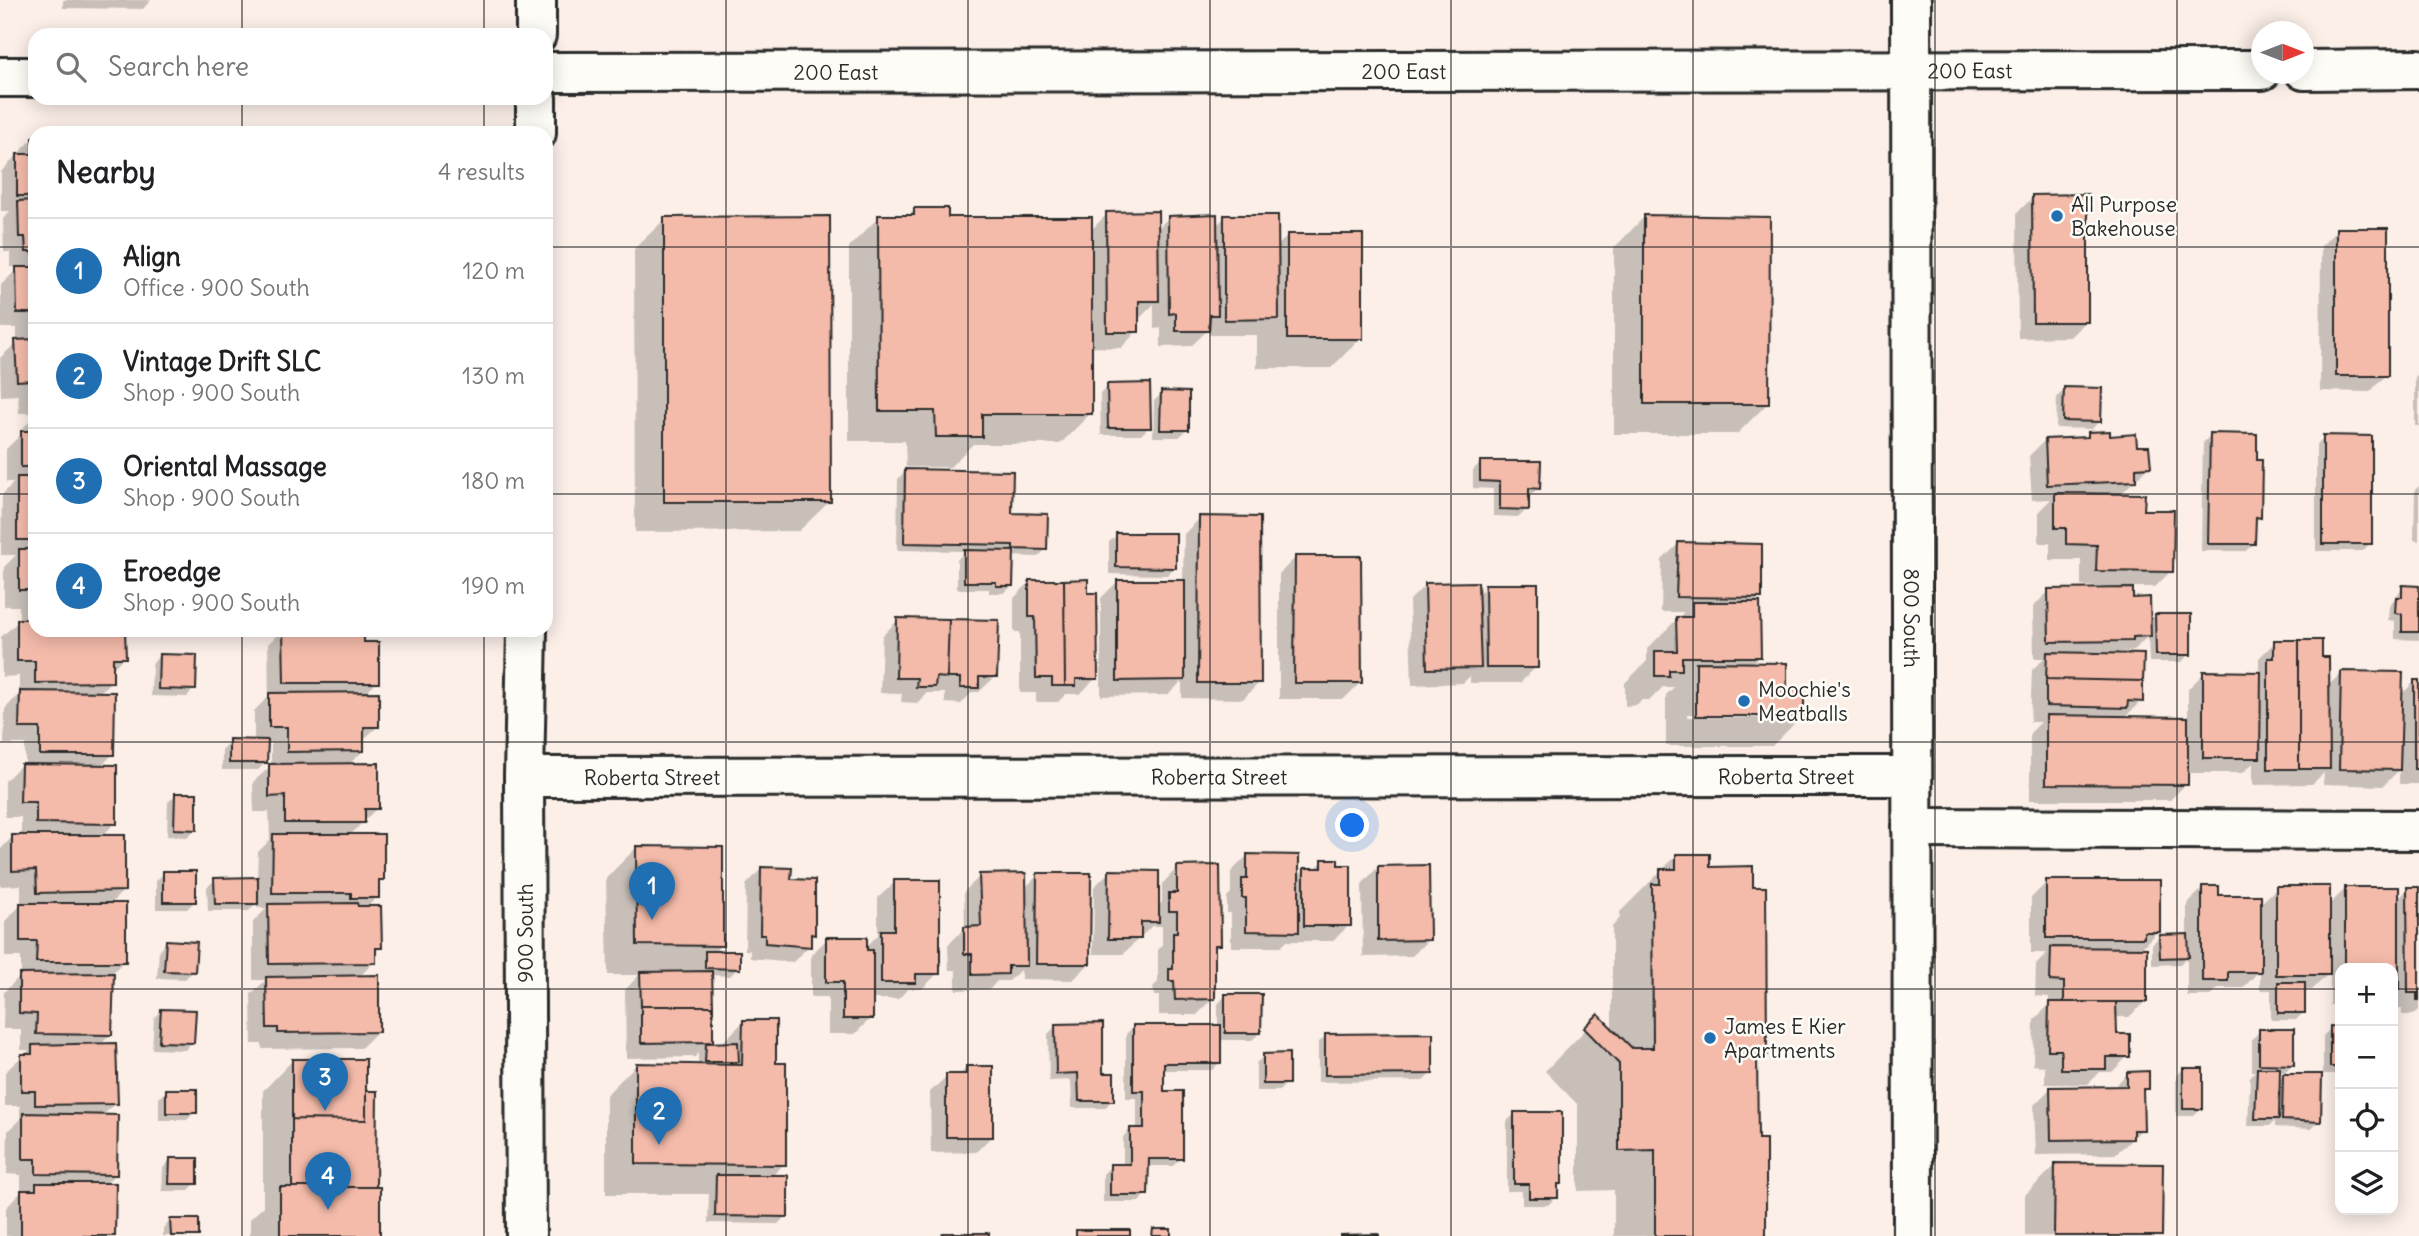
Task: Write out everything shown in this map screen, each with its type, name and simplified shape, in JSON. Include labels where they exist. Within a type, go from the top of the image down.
[{"type":"street","points":[[536,0],[536,28]]},
{"type":"street","name":"800 South","points":[[1911,0],[1913,1236]]},
{"type":"street","points":[[2314,70],[2419,69]]},
{"type":"street","name":"200 East","points":[[553,72],[2251,70]]},
{"type":"street","points":[[0,77],[28,77]]},
{"type":"street","points":[[536,105],[536,126]]},
{"type":"street","name":"900 South","points":[[526,1236],[524,777],[527,637]]},
{"type":"street","name":"Roberta Street","points":[[524,777],[1912,776]]},
{"type":"street","points":[[1912,828],[2419,830]]},
{"type":"building","points":[[17,154],[28,154],[28,196],[17,196]]},
{"type":"building","points":[[2088,194],[2088,322],[2033,322],[2032,195]]},
{"type":"building","points":[[28,200],[28,252],[25,237],[19,237],[18,201]]},
{"type":"building","points":[[914,208],[948,208],[948,217],[1092,217],[1092,414],[982,414],[982,437],[936,437],[935,411],[879,411],[878,215],[914,215]]},
{"type":"building","points":[[1158,211],[1159,301],[1139,301],[1139,332],[1107,332],[1106,212]]},
{"type":"building","points":[[1217,214],[1218,315],[1210,315],[1209,331],[1176,331],[1176,313],[1169,314],[1168,216]]},
{"type":"building","points":[[1224,215],[1278,215],[1279,319],[1224,320]]},
{"type":"building","points":[[1644,215],[1770,217],[1769,404],[1644,404]]},
{"type":"building","points":[[830,216],[831,502],[664,502],[664,217]]},
{"type":"building","points":[[2336,228],[2388,228],[2388,376],[2336,376]]},
{"type":"building","points":[[1287,234],[1363,234],[1363,339],[1287,339]]},
{"type":"building","points":[[16,267],[28,267],[28,313],[17,313]]},
{"type":"building","points":[[28,339],[28,380],[17,381],[15,340]]},
{"type":"building","points":[[1150,383],[1151,428],[1108,428],[1107,384]]},
{"type":"building","points":[[2064,387],[2102,388],[2101,422],[2063,421]]},
{"type":"building","points":[[1161,391],[1189,392],[1189,430],[1160,430]]},
{"type":"building","points":[[21,431],[28,431],[28,467],[21,467]]},
{"type":"building","points":[[2110,431],[2110,436],[2136,434],[2137,446],[2149,446],[2151,467],[2136,468],[2136,481],[2047,485],[2045,439],[2088,437],[2088,432]]},
{"type":"building","points":[[2210,433],[2257,434],[2257,460],[2262,460],[2261,518],[2256,517],[2255,544],[2208,544]]},
{"type":"building","points":[[2323,435],[2372,436],[2372,544],[2323,544]]},
{"type":"building","points":[[1480,461],[1541,461],[1540,489],[1529,488],[1529,510],[1500,509],[1500,482],[1480,481]]},
{"type":"building","points":[[905,469],[1013,471],[1012,513],[1048,514],[1047,550],[1013,549],[1013,545],[904,543]]},
{"type":"building","points":[[17,477],[28,477],[28,540],[17,540]]},
{"type":"building","points":[[2055,493],[2145,494],[2144,510],[2174,510],[2173,572],[2096,571],[2097,545],[2066,544],[2066,528],[2055,528]]},
{"type":"building","points":[[1199,516],[1260,517],[1261,683],[1198,683]]},
{"type":"building","points":[[1116,533],[1176,533],[1176,568],[1116,567]]},
{"type":"building","points":[[1678,542],[1762,544],[1762,598],[1676,597]]},
{"type":"building","points":[[19,549],[28,549],[28,590],[19,590]]},
{"type":"building","points":[[964,550],[1014,551],[1013,586],[996,586],[996,582],[964,582]]},
{"type":"building","points":[[1295,556],[1361,556],[1362,683],[1294,683]]},
{"type":"building","points":[[1088,579],[1088,593],[1097,593],[1098,679],[1076,679],[1076,686],[1065,686],[1064,580]]},
{"type":"building","points":[[1029,580],[1064,580],[1065,686],[1052,686],[1052,678],[1036,678],[1035,617],[1029,617]]},
{"type":"building","points":[[1117,580],[1185,580],[1185,680],[1117,681]]},
{"type":"building","points":[[1478,582],[1481,668],[1427,669],[1425,583]]},
{"type":"building","points":[[1485,584],[1538,584],[1538,668],[1486,668]]},
{"type":"building","points":[[2402,585],[2419,586],[2419,632],[2402,632],[2402,614],[2395,613],[2396,597],[2402,597]]},
{"type":"building","points":[[2133,588],[2133,598],[2150,597],[2151,636],[2133,637],[2133,641],[2049,642],[2048,589]]},
{"type":"building","points":[[1692,602],[1760,602],[1761,657],[1682,657],[1682,670],[1669,670],[1669,676],[1655,676],[1655,651],[1677,651],[1676,617],[1692,617]]},
{"type":"building","points":[[2155,614],[2191,614],[2191,655],[2156,655]]},
{"type":"building","points":[[897,618],[949,619],[947,678],[936,677],[935,687],[916,687],[917,678],[896,678]]},
{"type":"building","points":[[17,619],[28,619],[28,637],[125,637],[126,658],[113,658],[113,682],[35,683],[35,661],[17,661]]},
{"type":"building","points":[[949,619],[999,620],[997,677],[979,677],[979,688],[960,688],[960,678],[947,678]]},
{"type":"building","points":[[283,637],[364,637],[364,642],[379,642],[379,683],[284,683]]},
{"type":"building","points":[[2274,640],[2299,640],[2299,769],[2268,769],[2268,658],[2274,658]]},
{"type":"building","points":[[2299,640],[2322,640],[2322,657],[2329,657],[2330,769],[2299,769]]},
{"type":"building","points":[[2047,652],[2144,654],[2143,681],[2046,679]]},
{"type":"building","points":[[159,654],[197,655],[196,690],[158,689]]},
{"type":"building","points":[[1696,662],[1787,663],[1787,689],[1804,689],[1804,716],[1696,716]]},
{"type":"building","points":[[2203,671],[2261,672],[2260,758],[2203,758]]},
{"type":"building","points":[[2341,671],[2403,672],[2400,770],[2339,769]]},
{"type":"building","points":[[2046,679],[2143,681],[2143,702],[2128,701],[2127,708],[2046,706]]},
{"type":"building","points":[[2414,680],[2419,680],[2419,769],[2414,769]]},
{"type":"building","points":[[20,691],[115,692],[114,755],[40,755],[40,728],[19,728]]},
{"type":"building","points":[[379,692],[379,727],[364,727],[364,751],[287,752],[287,727],[269,727],[269,693]]},
{"type":"building","points":[[2046,715],[2188,717],[2188,785],[2046,784]]},
{"type":"building","points":[[229,739],[268,740],[267,763],[229,763]]},
{"type":"building","points":[[379,763],[379,809],[365,809],[365,823],[285,823],[285,796],[269,797],[269,764]]},
{"type":"building","points":[[21,764],[117,765],[117,824],[36,823],[36,802],[20,802]]},
{"type":"building","points":[[175,793],[197,793],[197,830],[174,829]]},
{"type":"building","points":[[273,834],[384,834],[384,880],[379,880],[379,898],[351,898],[351,893],[272,893]]},
{"type":"building","points":[[12,835],[125,835],[125,891],[37,893],[36,870],[12,871]]},
{"type":"building","points":[[636,846],[723,847],[723,946],[637,945]]},
{"type":"building","points":[[1247,854],[1299,855],[1299,932],[1246,931],[1246,898],[1242,898],[1242,879],[1247,879]]},
{"type":"building","name":"James E Kier Apartments","points":[[1676,854],[1710,854],[1710,867],[1753,866],[1753,887],[1766,887],[1767,1055],[1757,1055],[1758,1139],[1766,1139],[1766,1236],[1655,1236],[1655,1150],[1619,1151],[1619,1064],[1584,1028],[1598,1014],[1632,1048],[1653,1048],[1652,884],[1660,884],[1660,869],[1676,869]]},
{"type":"building","points":[[1322,859],[1338,859],[1338,865],[1351,865],[1351,926],[1304,926],[1304,868],[1322,868]]},
{"type":"building","points":[[1220,865],[1221,945],[1215,945],[1215,999],[1175,1000],[1174,981],[1169,981],[1169,969],[1173,969],[1173,932],[1177,932],[1177,911],[1169,911],[1169,893],[1177,893],[1177,866]]},
{"type":"building","points":[[1429,865],[1430,940],[1378,941],[1378,866]]},
{"type":"building","points":[[761,867],[792,868],[791,879],[815,880],[815,935],[811,934],[811,947],[765,943],[765,935],[760,935]]},
{"type":"building","points":[[1109,870],[1159,871],[1159,922],[1141,922],[1141,939],[1108,939]]},
{"type":"building","points":[[163,871],[196,871],[196,902],[163,902]]},
{"type":"building","points":[[1026,873],[1027,966],[1008,966],[1008,974],[972,975],[972,954],[964,954],[964,927],[981,926],[979,874]]},
{"type":"building","points":[[1037,873],[1091,873],[1090,964],[1036,964]]},
{"type":"building","points":[[258,877],[258,904],[215,904],[214,878]]},
{"type":"building","points":[[894,880],[940,880],[940,974],[916,974],[916,983],[881,983],[881,930],[894,930]]},
{"type":"building","points":[[2046,880],[2160,880],[2160,932],[2144,932],[2144,938],[2046,938]]},
{"type":"building","points":[[2202,886],[2219,886],[2219,895],[2261,895],[2261,972],[2228,972],[2228,981],[2202,981]]},
{"type":"building","points":[[2276,886],[2330,886],[2330,975],[2276,975]]},
{"type":"building","points":[[2345,887],[2399,887],[2399,990],[2398,963],[2345,963]]},
{"type":"building","points":[[2407,887],[2419,887],[2419,1000],[2417,993],[2408,993]]},
{"type":"building","points":[[20,903],[126,903],[126,962],[36,962],[37,941],[20,941]]},
{"type":"building","points":[[357,903],[358,906],[381,906],[382,948],[376,948],[376,963],[269,964],[268,904]]},
{"type":"building","points":[[2188,934],[2189,957],[2160,958],[2159,935]]},
{"type":"building","points":[[826,937],[867,937],[867,950],[873,950],[873,1019],[843,1019],[843,982],[826,982]]},
{"type":"building","points":[[166,940],[197,942],[195,972],[164,971]]},
{"type":"building","points":[[2051,947],[2147,948],[2147,1002],[2064,1002],[2064,982],[2050,981]]},
{"type":"building","points":[[705,951],[740,951],[740,969],[705,968]]},
{"type":"building","points":[[712,971],[713,1006],[641,1006],[640,972]]},
{"type":"building","points":[[114,973],[112,1035],[36,1034],[37,1014],[19,1013],[19,974]]},
{"type":"building","points":[[379,975],[379,1032],[278,1033],[278,1028],[267,1028],[266,977]]},
{"type":"building","points":[[2278,982],[2305,982],[2305,1013],[2278,1013]]},
{"type":"building","points":[[1225,994],[1262,994],[1261,1033],[1225,1033]]},
{"type":"building","points":[[2049,1002],[2116,1002],[2117,1034],[2130,1034],[2130,1057],[2106,1057],[2106,1069],[2061,1069],[2061,1050],[2048,1050]]},
{"type":"building","points":[[641,1006],[713,1006],[713,1042],[641,1043]]},
{"type":"building","points":[[161,1009],[196,1010],[194,1043],[159,1042]]},
{"type":"building","points":[[743,1020],[776,1020],[776,1063],[786,1063],[786,1165],[636,1164],[636,1063],[742,1065]]},
{"type":"building","points":[[1103,1023],[1103,1073],[1114,1073],[1114,1101],[1079,1101],[1078,1073],[1056,1074],[1055,1024]]},
{"type":"building","points":[[1133,1025],[1221,1025],[1221,1063],[1164,1063],[1164,1091],[1183,1091],[1183,1159],[1149,1159],[1148,1195],[1110,1195],[1110,1164],[1130,1164],[1130,1128],[1144,1128],[1144,1091],[1133,1091]]},
{"type":"building","points":[[2330,1026],[2335,1026],[2335,1067],[2330,1067]]},
{"type":"building","points":[[2259,1029],[2294,1029],[2294,1065],[2259,1064]]},
{"type":"building","points":[[1433,1033],[1433,1074],[1325,1075],[1325,1034]]},
{"type":"building","points":[[738,1042],[739,1062],[705,1062],[706,1043]]},
{"type":"building","points":[[116,1043],[118,1104],[35,1105],[35,1091],[21,1091],[21,1054],[32,1054],[32,1045]]},
{"type":"building","points":[[1289,1053],[1289,1084],[1263,1084],[1263,1054]]},
{"type":"building","points":[[292,1059],[366,1059],[366,1120],[292,1119]]},
{"type":"building","points":[[966,1066],[993,1066],[993,1137],[946,1137],[946,1074],[966,1074]]},
{"type":"building","points":[[2183,1068],[2203,1068],[2203,1109],[2183,1109]]},
{"type":"building","points":[[2257,1068],[2280,1068],[2279,1119],[2255,1119]]},
{"type":"building","points":[[2149,1071],[2149,1089],[2143,1089],[2144,1130],[2133,1130],[2133,1139],[2051,1140],[2050,1087],[2127,1086],[2127,1072]]},
{"type":"building","points":[[2283,1074],[2322,1074],[2321,1122],[2282,1120]]},
{"type":"building","points":[[166,1089],[197,1089],[197,1113],[166,1113]]},
{"type":"building","points":[[366,1091],[377,1091],[376,1187],[292,1187],[292,1119],[366,1120]]},
{"type":"building","points":[[1514,1112],[1562,1112],[1562,1184],[1558,1184],[1558,1198],[1529,1198],[1529,1184],[1514,1184]]},
{"type":"building","points":[[23,1113],[118,1115],[117,1175],[36,1174],[36,1159],[23,1159]]},
{"type":"building","points":[[170,1158],[198,1158],[198,1184],[169,1184]]},
{"type":"building","points":[[2055,1163],[2163,1164],[2162,1236],[2054,1236]]},
{"type":"building","points":[[716,1175],[788,1175],[788,1217],[715,1216]]},
{"type":"building","points":[[36,1183],[116,1183],[115,1236],[21,1236],[21,1190],[36,1190]]},
{"type":"building","points":[[280,1187],[380,1187],[380,1236],[280,1236]]},
{"type":"building","points":[[170,1219],[199,1219],[199,1236],[171,1236]]},
{"type":"building","points":[[1153,1229],[1171,1229],[1171,1236],[1152,1236]]},
{"type":"building","points":[[1076,1230],[1130,1230],[1130,1236],[1076,1236]]},
{"type":"building","points":[[943,1233],[989,1233],[989,1236],[942,1236]]},
{"type":"building","points":[[1340,1235],[1379,1236],[1340,1236]]},
{"type":"place","name":"All Purpose Bakehouse","points":[[2057,216]]},
{"type":"place","name":"Moochie's Meatballs","points":[[1744,701]]},
{"type":"place","name":"Align","points":[[652,920]]},
{"type":"place","name":"James E Kier Apartments","points":[[1710,1038]]},
{"type":"place","name":"Oriental Massage","points":[[325,1111]]},
{"type":"place","name":"Vintage Drift SLC","points":[[659,1145]]},
{"type":"place","name":"Eroedge","points":[[328,1210]]}]
